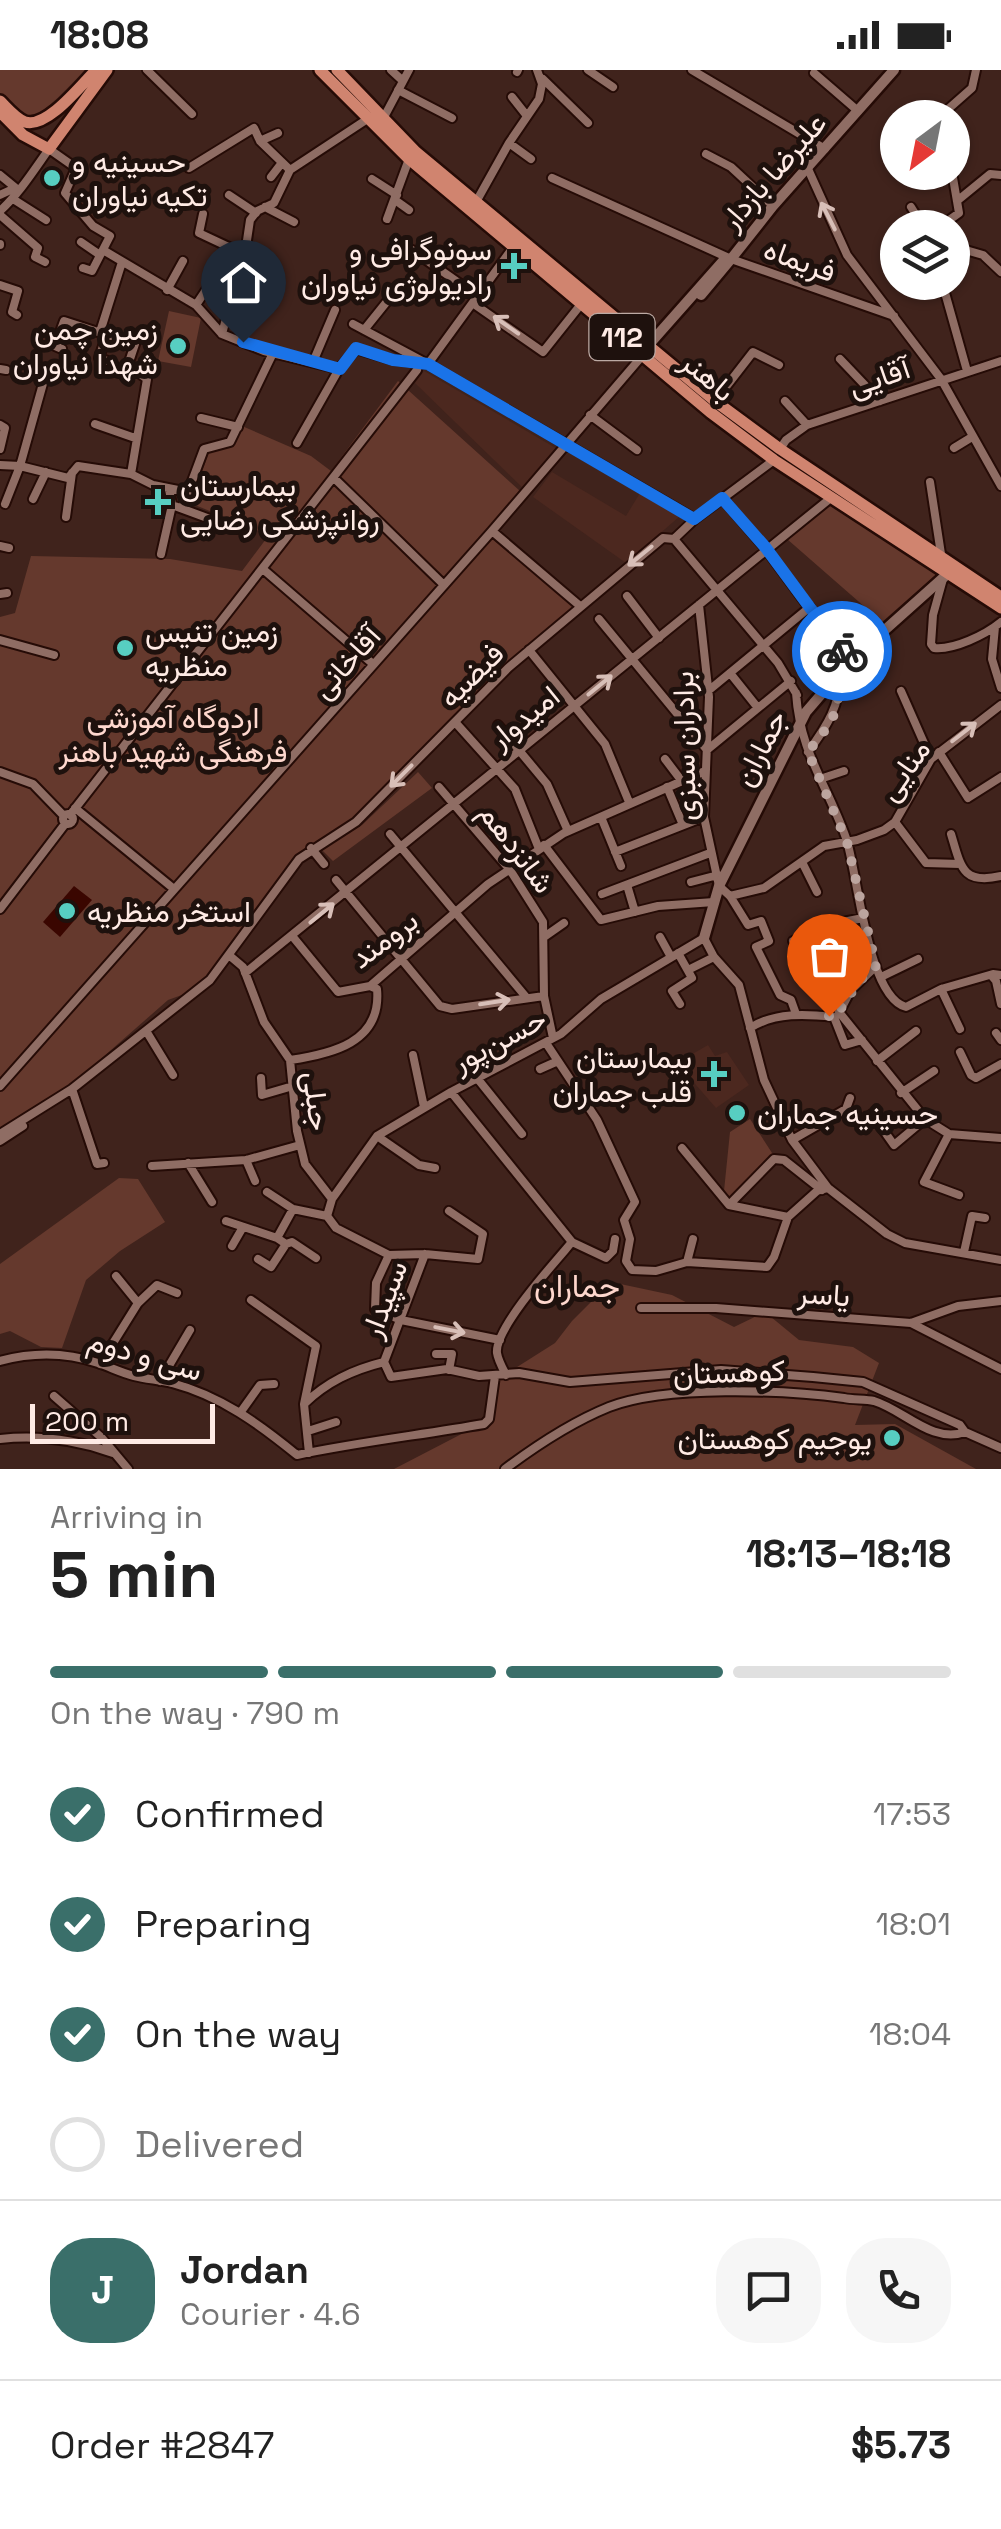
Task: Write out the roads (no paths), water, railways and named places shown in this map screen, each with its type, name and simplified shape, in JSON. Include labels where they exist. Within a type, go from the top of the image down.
[{"type":"main road","points":[[0,101],[22,122],[38,123],[96,70]]},
{"type":"main road","points":[[0,112],[23,135],[49,149],[107,70]]},
{"type":"main road","name":"باهنر","points":[[320,70],[647,350],[777,455],[832,497],[1001,608]]},
{"type":"main road","name":"باهنر","points":[[336,70],[409,159],[582,303],[714,400],[777,455],[940,554],[950,572],[1001,596]]},
{"type":"main road","name":"علیرضا بازدار","points":[[647,350],[729,265],[773,206],[894,70]]},
{"type":"main road","name":"جماران","points":[[704,938],[719,881],[806,712],[849,662],[950,572]]},
{"type":"street","points":[[146,70],[192,114]]},
{"type":"street","points":[[391,70],[403,81]]},
{"type":"street","points":[[271,177],[376,119],[409,70]]},
{"type":"street","points":[[588,70],[613,87]]},
{"type":"street","points":[[962,100],[972,88],[976,70]]},
{"type":"street","points":[[694,71],[825,149]]},
{"type":"street","points":[[476,202],[542,91],[538,73]]},
{"type":"street","points":[[538,73],[588,123]]},
{"type":"street","points":[[814,73],[858,111]]},
{"type":"street","points":[[398,90],[452,118]]},
{"type":"street","points":[[512,97],[527,116]]},
{"type":"street","points":[[189,168],[254,128],[260,141],[285,167]]},
{"type":"street","points":[[260,141],[278,133]]},
{"type":"street","points":[[508,143],[531,159]]},
{"type":"street","points":[[45,262],[35,257],[38,248],[0,213],[49,149],[76,168],[65,194],[92,226],[110,236],[92,271],[83,268]]},
{"type":"street","points":[[706,154],[731,167],[773,206]]},
{"type":"street","points":[[386,219],[409,159]]},
{"type":"street","points":[[248,256],[246,232],[256,213],[274,203],[285,167]]},
{"type":"street","points":[[808,169],[847,255],[942,379],[1001,486]]},
{"type":"street","points":[[957,201],[990,174],[1001,175]]},
{"type":"street","points":[[0,175],[46,220]]},
{"type":"street","name":"فریماه","points":[[552,178],[731,259],[894,316]]},
{"type":"street","points":[[372,179],[409,210]]},
{"type":"street","points":[[955,190],[958,210]]},
{"type":"street","points":[[0,195],[15,192]]},
{"type":"street","points":[[229,194],[256,213]]},
{"type":"street","points":[[265,206],[294,222]]},
{"type":"street","points":[[911,206],[913,210]]},
{"type":"street","points":[[203,214],[200,233],[248,256],[262,271],[263,284],[246,308],[228,311],[222,334]]},
{"type":"street","points":[[81,242],[196,305],[222,334],[273,353],[340,369]]},
{"type":"street","points":[[428,364],[514,246]]},
{"type":"street","points":[[412,250],[542,352],[582,303]]},
{"type":"street","points":[[970,252],[983,256],[1001,272]]},
{"type":"street","points":[[167,290],[183,260]]},
{"type":"street","points":[[196,305],[226,260]]},
{"type":"street","points":[[110,362],[99,358],[122,262]]},
{"type":"street","points":[[0,285],[18,291],[12,311],[18,314]]},
{"type":"street","points":[[364,330],[397,289]]},
{"type":"street","points":[[947,300],[967,371]]},
{"type":"street","points":[[385,306],[396,314]]},
{"type":"street","points":[[313,362],[335,310]]},
{"type":"street","points":[[62,349],[54,346],[64,321],[135,344],[128,365],[147,379],[131,474]]},
{"type":"street","points":[[354,324],[694,519]]},
{"type":"street","points":[[48,334],[59,335]]},
{"type":"street","points":[[297,443],[356,348],[393,360],[428,364]]},
{"type":"street","name":"آقاخانی","points":[[0,1086],[492,531],[647,350]]},
{"type":"street","points":[[714,400],[753,352],[779,364]]},
{"type":"street","points":[[182,508],[204,448],[230,442],[273,353]]},
{"type":"street","points":[[840,358],[880,401]]},
{"type":"street","name":"آقایی","points":[[777,455],[786,440],[807,426],[1001,361]]},
{"type":"street","points":[[0,909],[417,370]]},
{"type":"street","points":[[5,504],[44,380]]},
{"type":"street","points":[[784,401],[807,426]]},
{"type":"street","points":[[590,415],[637,450]]},
{"type":"street","points":[[311,416],[324,424]]},
{"type":"street","points":[[201,418],[238,427]]},
{"type":"street","points":[[95,424],[135,438]]},
{"type":"street","points":[[0,425],[5,428],[0,449]]},
{"type":"street","points":[[954,448],[972,437]]},
{"type":"street","name":"فیضیه","points":[[231,957],[252,920],[298,860],[356,822],[529,650],[580,606],[662,538],[674,539],[777,455]]},
{"type":"street","points":[[0,465],[68,478],[78,466],[131,474],[188,492]]},
{"type":"street","points":[[34,499],[46,472]]},
{"type":"street","points":[[66,517],[72,473]]},
{"type":"street","points":[[334,478],[444,584]]},
{"type":"street","points":[[930,482],[940,554]]},
{"type":"street","points":[[162,554],[172,504],[169,489]]},
{"type":"street","name":"امیدوار","points":[[244,970],[293,937],[832,497]]},
{"type":"street","points":[[722,498],[766,548],[849,662]]},
{"type":"street","points":[[172,504],[237,529]]},
{"type":"street","points":[[492,531],[580,606]]},
{"type":"street","points":[[674,539],[791,681],[806,712]]},
{"type":"street","points":[[264,570],[373,664]]},
{"type":"street","points":[[950,572],[933,615],[934,648],[944,649],[998,625]]},
{"type":"street","points":[[627,596],[659,638]]},
{"type":"street","name":"برادران سبزی","points":[[699,604],[708,691],[704,817],[719,881]]},
{"type":"street","points":[[708,691],[810,607]]},
{"type":"street","points":[[599,619],[706,750],[791,681]]},
{"type":"street","points":[[998,625],[992,660],[1001,688]]},
{"type":"street","points":[[0,640],[54,655]]},
{"type":"street","points":[[529,650],[606,744],[629,802]]},
{"type":"street","points":[[808,752],[831,720],[840,671]]},
{"type":"street","points":[[730,673],[758,708]]},
{"type":"street","points":[[901,691],[935,756],[968,798],[1001,777]]},
{"type":"street","points":[[796,694],[798,728],[847,842],[876,966],[890,998],[906,1006],[941,989],[997,972],[1001,1004]]},
{"type":"street","name":"منایی","points":[[730,896],[764,888],[824,846],[868,837],[894,822],[935,756],[1001,705]]},
{"type":"street","points":[[456,722],[515,789],[542,847],[601,920],[658,906],[714,902]]},
{"type":"street","points":[[498,725],[547,784],[568,830]]},
{"type":"street","points":[[665,759],[681,780]]},
{"type":"street","name":"برومند","points":[[293,937],[338,992],[370,986],[456,912],[568,830],[704,771]]},
{"type":"street","points":[[820,779],[844,771]]},
{"type":"street","points":[[0,772],[33,784],[69,816],[174,889]]},
{"type":"street","name":"شانزدهم","points":[[440,787],[510,870],[540,916],[549,1040]]},
{"type":"street","points":[[667,787],[683,825]]},
{"type":"street","points":[[601,816],[621,866]]},
{"type":"street","points":[[615,852],[704,817]]},
{"type":"street","points":[[894,822],[926,864],[960,864]]},
{"type":"street","points":[[390,834],[526,997]]},
{"type":"street","points":[[951,834],[960,864],[972,879],[1001,876]]},
{"type":"street","points":[[312,848],[324,864]]},
{"type":"street","points":[[602,894],[710,853]]},
{"type":"street","points":[[802,862],[817,892]]},
{"type":"street","points":[[336,880],[440,1006],[446,1009],[544,996]]},
{"type":"street","points":[[691,882],[719,881],[748,925],[760,921],[770,941],[756,947],[760,958],[780,996],[791,1000],[796,1014]]},
{"type":"street","points":[[627,884],[635,912]]},
{"type":"street","points":[[793,941],[833,924],[863,918]]},
{"type":"street","points":[[544,936],[564,923]]},
{"type":"street","points":[[660,937],[692,978],[672,991],[680,1004]]},
{"type":"street","points":[[704,938],[714,957],[739,985],[764,1080],[792,1140],[825,1189]]},
{"type":"street","name":"حسن‌پور","points":[[327,1216],[332,1200],[377,1136],[549,1040],[602,999],[704,938]]},
{"type":"street","points":[[1,1137],[74,1092],[211,981],[231,957]]},
{"type":"street","name":"جبلی","points":[[231,957],[244,970],[264,1022],[290,1060],[304,1164],[332,1200]]},
{"type":"street","points":[[688,970],[714,957]]},
{"type":"street","points":[[882,977],[918,959]]},
{"type":"street","points":[[838,1012],[851,990],[876,966]]},
{"type":"street","points":[[801,967],[806,981],[823,999],[832,997],[845,1046],[862,1040]]},
{"type":"street","points":[[74,1092],[211,981]]},
{"type":"street","points":[[290,1060],[333,1054],[361,1037],[375,1010],[378,994],[370,986]]},
{"type":"street","points":[[941,989],[960,1030]]},
{"type":"street","points":[[750,1028],[758,1022],[796,1014],[838,1012]]},
{"type":"street","points":[[838,1012],[925,1119],[949,1134],[1001,1138]]},
{"type":"street","points":[[877,1061],[916,1031]]},
{"type":"street","points":[[148,1034],[173,1076]]},
{"type":"street","points":[[549,1040],[558,1061],[597,1120],[635,1202],[624,1220],[630,1239],[628,1266],[638,1272],[687,1262],[767,1267],[788,1217],[825,1189]]},
{"type":"street","points":[[960,1052],[970,1075],[976,1078],[1001,1064]]},
{"type":"street","points":[[413,1055],[424,1107]]},
{"type":"street","points":[[540,1069],[558,1061]]},
{"type":"street","points":[[901,1093],[934,1071]]},
{"type":"street","points":[[261,1078],[262,1095],[293,1086]]},
{"type":"street","points":[[477,1078],[522,1134]]},
{"type":"street","points":[[74,1092],[97,1164],[104,1163]]},
{"type":"street","points":[[450,1092],[572,1242],[606,1258],[613,1252],[615,1240]]},
{"type":"street","points":[[792,1140],[846,1110],[850,1098]]},
{"type":"street","points":[[872,1114],[894,1145],[925,1119]]},
{"type":"street","points":[[949,1134],[924,1182],[959,1195]]},
{"type":"street","points":[[377,1136],[419,1165],[435,1168]]},
{"type":"street","points":[[152,1166],[246,1160],[300,1145]]},
{"type":"street","points":[[682,1148],[729,1205],[788,1217]]},
{"type":"street","points":[[729,1205],[774,1159],[784,1160],[896,1240],[1001,1260]]},
{"type":"street","points":[[246,1160],[255,1181]]},
{"type":"street","points":[[188,1163],[212,1202]]},
{"type":"street","points":[[267,1192],[293,1209],[327,1216],[336,1228],[388,1255],[425,1254]]},
{"type":"street","points":[[278,1238],[293,1209]]},
{"type":"street","name":"سپیدار","points":[[384,1362],[425,1254],[481,1258],[483,1234],[448,1211]]},
{"type":"street","points":[[964,1252],[972,1216],[985,1218]]},
{"type":"street","points":[[226,1221],[286,1244]]},
{"type":"street","points":[[232,1246],[243,1227]]},
{"type":"street","points":[[687,1262],[693,1239]]},
{"type":"street","points":[[258,1258],[271,1267],[286,1244],[292,1242],[316,1258]]},
{"type":"street","points":[[506,1375],[496,1350],[500,1340],[526,1296],[572,1242]]},
{"type":"street","points":[[388,1255],[376,1283],[375,1308],[401,1320],[500,1340]]},
{"type":"street","points":[[116,1276],[138,1303]]},
{"type":"street","points":[[100,1364],[138,1303],[156,1285],[177,1293]]},
{"type":"street","points":[[251,1300],[316,1346],[304,1404],[310,1453],[484,1424],[489,1418],[495,1376]]},
{"type":"street","name":"یاسر","points":[[640,1308],[716,1308],[912,1323],[958,1306],[1001,1301]]},
{"type":"street","points":[[912,1323],[1001,1369]]},
{"type":"street","points":[[160,1381],[190,1330]]},
{"type":"street","name":"سی و دوم","points":[[0,1361],[23,1354],[58,1354],[160,1381],[210,1398],[240,1414],[272,1432],[297,1456],[310,1453]]},
{"type":"street","points":[[436,1354],[452,1354],[449,1370]]},
{"type":"street","points":[[304,1404],[322,1387],[344,1375],[384,1362]]},
{"type":"street","name":"کوهستان","points":[[384,1362],[392,1376],[449,1370],[495,1376],[518,1373],[570,1382],[721,1370],[862,1382],[910,1400],[1001,1448]]},
{"type":"street","points":[[240,1414],[260,1385],[274,1384]]},
{"type":"street","name":"کوهستان","points":[[505,1469],[571,1425],[612,1406],[648,1398],[795,1391],[874,1401],[936,1432],[956,1436],[965,1432]]},
{"type":"street","points":[[54,1396],[102,1438],[128,1469]]},
{"type":"street","points":[[308,1431],[336,1422]]},
{"type":"street","points":[[0,1438],[61,1440],[113,1453]]},
{"type":"place","name":"حسینیه و تکیه نیاوران","points":[[52,178]]},
{"type":"place","name":"سونوگرافی و رادیولوژی نیاوران","points":[[514,266]]},
{"type":"place","name":"زمین چمن شهدا نیاوران","points":[[178,346]]},
{"type":"place","name":"بیمارستان روانپزشکی رضایی","points":[[158,502]]},
{"type":"place","name":"زمین تنیس منظریه","points":[[125,648]]},
{"type":"place","name":"استخر منظریه","points":[[67,911]]},
{"type":"place","name":"بیمارستان قلب جماران","points":[[714,1074]]},
{"type":"place","name":"حسینیه جماران","points":[[737,1113]]},
{"type":"place","name":"یوجیم کوهستان","points":[[892,1438]]},
{"type":"district","name":"جماران","points":[[577,1286]]},
{"type":"park label","name":"اردوگاه آموزشی فرهنگی شهید باهنر","points":[[173,734]]}]
